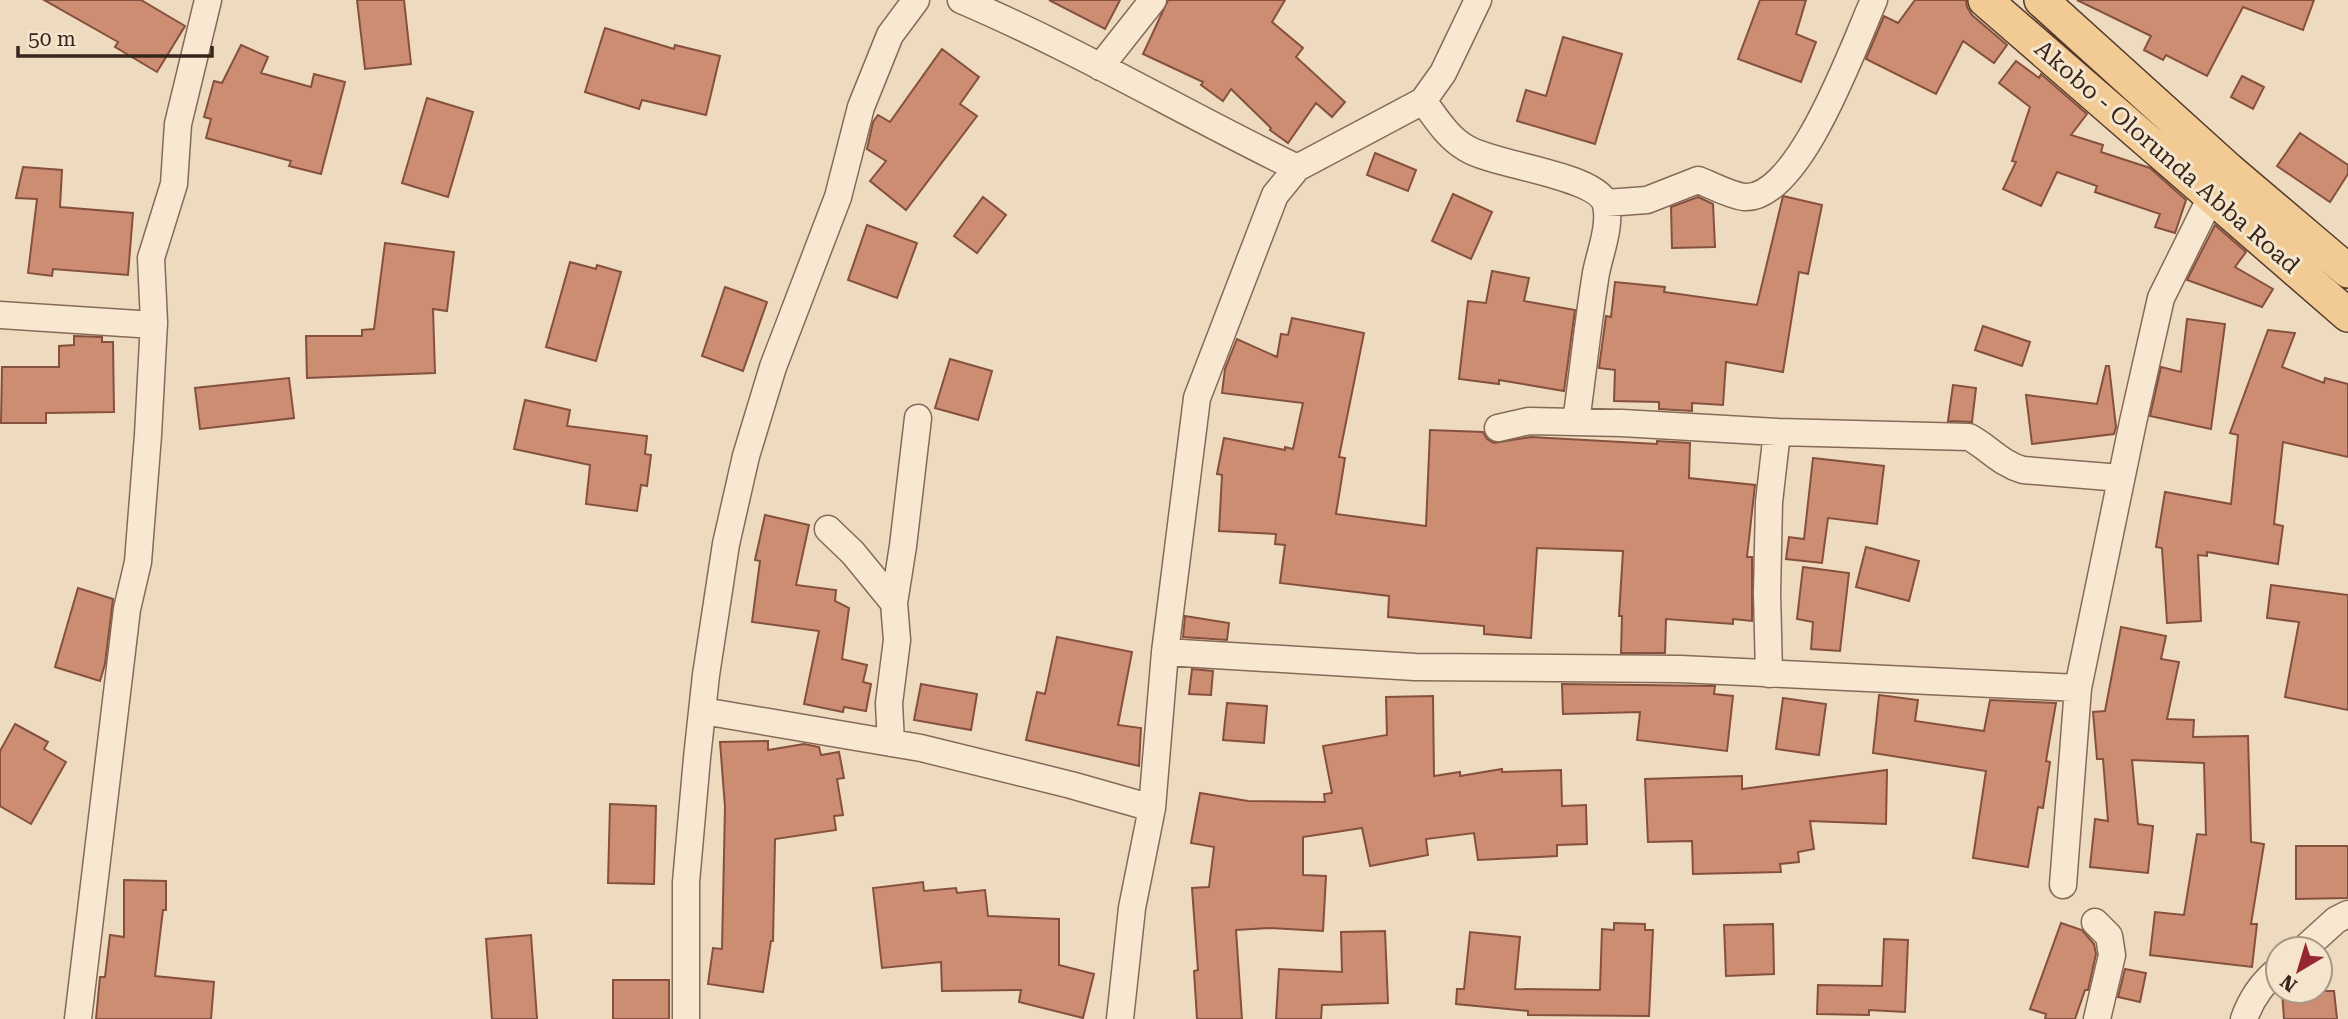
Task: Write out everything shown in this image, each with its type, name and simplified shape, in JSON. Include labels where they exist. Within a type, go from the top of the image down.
[{"type":"main road","name":"Akobo - Olorunda Abba Road","points":[[1985,0],[2348,315]]},
{"type":"main road","name":"Akobo - Olorunda Abba Road","points":[[2040,0],[2229,170],[2348,271]]},
{"type":"street","points":[[78,1019],[127,609],[138,562],[153,325],[151,258],[174,184],[178,124],[208,0]]},
{"type":"street","points":[[686,1019],[686,881],[706,675],[726,544],[750,443],[773,367],[838,197],[861,107],[890,35],[916,0]]},
{"type":"street","points":[[961,0],[1006,19],[1206,124],[1297,168]]},
{"type":"street","points":[[1100,66],[1153,0]]},
{"type":"street","points":[[1120,1019],[1132,908],[1152,808],[1164,652],[1197,398],[1275,195],[1297,168],[1423,101],[1443,73],[1478,0]]},
{"type":"street","points":[[1606,203],[1647,200],[1698,180],[1745,197],[1765,192],[1784,177],[1799,157],[1829,102],[1874,0]]},
{"type":"street","points":[[1423,101],[1450,137],[1468,150],[1507,164],[1566,177],[1595,191],[1606,203],[1607,220],[1596,275],[1576,422]]},
{"type":"street","points":[[2063,885],[2078,688],[2121,478],[2161,298],[2212,195]]},
{"type":"street","points":[[0,314],[153,325]]},
{"type":"street","points":[[891,743],[889,703],[897,640],[894,603],[904,546],[918,418]]},
{"type":"street","points":[[1498,428],[1529,421],[1969,437],[2009,466],[2023,470],[2121,478]]},
{"type":"street","points":[[1769,674],[1769,502],[1777,432]]},
{"type":"street","points":[[828,529],[853,553],[894,603]]},
{"type":"street","points":[[1164,652],[1415,667],[1680,669],[2078,688]]},
{"type":"street","points":[[703,711],[921,748],[1152,808]]},
{"type":"street","points":[[2319,935],[2336,920],[2348,914]]},
{"type":"street","points":[[2095,922],[2109,936],[2112,955],[2097,1019]]},
{"type":"street","points":[[2244,1019],[2250,1002],[2264,983]]},
{"type":"building","points":[[44,0],[141,0],[185,26],[157,72],[115,47],[118,42]]},
{"type":"building","points":[[357,0],[404,0],[411,64],[365,69]]},
{"type":"building","points":[[1049,0],[1120,0],[1105,29]]},
{"type":"building","points":[[1168,0],[1285,0],[1272,22],[1303,48],[1296,57],[1345,102],[1332,117],[1316,103],[1288,143],[1270,130],[1271,128],[1231,89],[1223,101],[1201,85],[1203,82],[1143,54]]},
{"type":"building","points":[[1760,0],[1806,0],[1796,34],[1816,42],[1801,82],[1738,59]]},
{"type":"building","points":[[1915,0],[1966,0],[1972,15],[2007,45],[1994,63],[1963,41],[1936,94],[1866,59],[1884,16],[1898,23]]},
{"type":"building","points":[[2077,0],[2314,0],[2303,30],[2243,7],[2207,76],[2166,55],[2163,60],[2144,50],[2151,36]]},
{"type":"building","points":[[605,28],[674,49],[675,45],[720,56],[706,115],[642,100],[639,109],[585,92]]},
{"type":"building","points":[[1563,37],[1622,54],[1595,144],[1517,121],[1526,90],[1546,96]]},
{"type":"building","points":[[241,45],[268,57],[261,73],[311,87],[314,74],[345,82],[321,174],[289,166],[291,161],[206,138],[211,119],[204,117],[214,81],[222,83]]},
{"type":"building","points":[[942,49],[979,77],[960,104],[977,116],[906,210],[870,181],[886,161],[867,149],[873,122],[878,115],[890,122]]},
{"type":"building","points":[[2016,61],[2039,78],[2041,74],[2087,114],[2071,135],[2103,145],[2101,152],[2150,168],[2186,200],[2175,233],[2155,227],[2160,214],[2095,192],[2097,186],[2057,172],[2041,206],[2003,189],[2016,162],[2012,161],[2030,107],[1999,83]]},
{"type":"building","points":[[2242,76],[2264,87],[2253,109],[2231,97]]},
{"type":"building","points":[[427,98],[473,112],[448,197],[402,183]]},
{"type":"building","points":[[2300,133],[2348,165],[2348,174],[2330,202],[2277,166]]},
{"type":"building","points":[[1375,153],[1416,170],[1408,191],[1367,175]]},
{"type":"building","points":[[23,167],[62,170],[60,207],[133,213],[128,275],[53,269],[52,276],[28,273],[37,199],[16,198]]},
{"type":"building","points":[[1453,194],[1492,212],[1471,259],[1432,241]]},
{"type":"building","points":[[1783,196],[1822,205],[1808,274],[1799,272],[1783,372],[1726,362],[1723,405],[1692,403],[1692,411],[1659,409],[1659,402],[1614,401],[1615,370],[1599,368],[1606,316],[1611,317],[1615,282],[1665,287],[1664,292],[1757,305]]},
{"type":"building","points":[[983,197],[1006,215],[977,253],[954,236]]},
{"type":"building","points":[[1698,197],[1713,204],[1715,247],[1672,248],[1671,207]]},
{"type":"building","points":[[867,225],[917,243],[897,298],[848,280]]},
{"type":"building","points":[[2215,225],[2246,252],[2235,267],[2273,289],[2262,307],[2187,280]]},
{"type":"building","points":[[385,243],[454,252],[447,311],[433,309],[435,373],[307,378],[306,336],[362,336],[362,330],[374,329]]},
{"type":"building","points":[[570,262],[596,269],[597,265],[621,272],[596,361],[546,347]]},
{"type":"building","points":[[1492,271],[1529,278],[1524,301],[1575,310],[1564,391],[1499,380],[1499,384],[1459,379],[1468,301],[1486,303]]},
{"type":"building","points":[[725,287],[767,302],[743,371],[702,356]]},
{"type":"building","points":[[1292,318],[1364,333],[1339,457],[1345,458],[1336,514],[1426,526],[1430,430],[1483,432],[1487,439],[1494,443],[1531,437],[1657,444],[1657,441],[1690,443],[1689,478],[1755,485],[1747,557],[1752,557],[1752,621],[1733,619],[1733,624],[1666,619],[1665,653],[1621,653],[1622,616],[1619,616],[1623,551],[1537,548],[1531,638],[1484,634],[1484,626],[1388,617],[1389,596],[1280,583],[1285,545],[1275,544],[1276,534],[1219,531],[1222,475],[1217,474],[1224,438],[1285,450],[1285,447],[1293,449],[1303,403],[1222,393],[1225,369],[1237,339],[1277,357],[1281,334],[1288,335]]},
{"type":"building","points":[[2187,319],[2225,324],[2211,429],[2150,416],[2161,367],[2181,372]]},
{"type":"building","points":[[1983,326],[2030,342],[2022,366],[1975,350]]},
{"type":"building","points":[[2268,330],[2295,333],[2282,367],[2324,383],[2325,378],[2348,384],[2348,457],[2283,442],[2274,524],[2283,526],[2278,564],[2207,552],[2207,556],[2198,555],[2201,621],[2167,623],[2162,548],[2156,547],[2165,492],[2231,504],[2238,435],[2230,433]]},
{"type":"building","points":[[74,336],[102,337],[102,342],[113,342],[114,412],[46,413],[46,423],[1,423],[2,367],[59,367],[59,346],[74,345]]},
{"type":"building","points":[[950,359],[992,371],[978,420],[935,408]]},
{"type":"building","points":[[2106,366],[2109,366],[2116,427],[2114,434],[2032,444],[2026,395],[2097,404]]},
{"type":"building","points":[[289,378],[294,418],[200,429],[195,388]]},
{"type":"building","points":[[1953,385],[1976,388],[1972,422],[1948,421]]},
{"type":"building","points":[[525,400],[570,410],[567,426],[647,436],[645,454],[651,455],[647,486],[641,485],[637,511],[586,504],[590,465],[514,449]]},
{"type":"building","points":[[1813,458],[1884,466],[1877,524],[1828,518],[1822,563],[1786,559],[1789,537],[1804,539]]},
{"type":"building","points":[[765,515],[809,525],[796,585],[836,590],[835,601],[849,608],[842,659],[867,665],[863,682],[871,684],[866,711],[844,707],[843,712],[804,704],[819,631],[752,622],[760,561],[755,560]]},
{"type":"building","points":[[1866,547],[1919,561],[1909,601],[1856,587]]},
{"type":"building","points":[[1803,567],[1849,573],[1840,651],[1811,649],[1813,622],[1797,619]]},
{"type":"building","points":[[2271,585],[2348,595],[2348,710],[2285,697],[2299,622],[2267,618]]},
{"type":"building","points":[[78,588],[113,599],[105,664],[100,681],[55,667]]},
{"type":"building","points":[[1185,616],[1229,623],[1227,640],[1183,637]]},
{"type":"building","points":[[2121,627],[2166,636],[2161,659],[2179,662],[2167,719],[2194,720],[2193,737],[2248,736],[2251,842],[2264,844],[2251,924],[2257,924],[2252,967],[2150,955],[2155,912],[2184,915],[2197,834],[2206,835],[2204,763],[2132,760],[2138,824],[2153,826],[2148,873],[2090,867],[2095,819],[2108,821],[2103,759],[2097,759],[2093,712],[2105,711]]},
{"type":"building","points":[[1057,637],[1132,652],[1118,725],[1141,728],[1139,766],[1026,740],[1037,692],[1045,694]]},
{"type":"building","points":[[1192,669],[1213,671],[1211,695],[1189,694]]},
{"type":"building","points":[[921,684],[977,694],[971,730],[914,720]]},
{"type":"building","points":[[1562,684],[1715,686],[1714,694],[1733,696],[1727,751],[1637,740],[1640,712],[1563,714]]},
{"type":"building","points":[[1879,695],[1918,700],[1915,721],[1984,731],[1990,700],[2056,703],[2046,761],[2050,762],[2043,808],[2038,807],[2028,867],[1973,858],[1986,771],[1873,753]]},
{"type":"building","points":[[1433,696],[1434,776],[1460,772],[1460,776],[1502,769],[1502,772],[1561,770],[1562,806],[1586,805],[1587,844],[1557,845],[1557,856],[1478,860],[1474,833],[1426,839],[1428,855],[1370,866],[1362,828],[1303,837],[1303,875],[1326,876],[1323,931],[1269,928],[1236,930],[1242,1019],[1197,1019],[1194,971],[1198,970],[1192,888],[1209,887],[1214,847],[1191,843],[1200,793],[1248,801],[1325,802],[1324,794],[1332,793],[1323,746],[1387,735],[1386,697]]},
{"type":"building","points":[[1783,698],[1826,704],[1819,755],[1776,749]]},
{"type":"building","points":[[1227,703],[1267,706],[1264,743],[1223,740]]},
{"type":"building","points":[[15,724],[48,742],[44,749],[66,762],[31,824],[0,806],[0,751]]},
{"type":"building","points":[[768,741],[768,750],[804,744],[819,747],[821,755],[839,752],[844,778],[837,779],[843,815],[834,816],[836,830],[775,839],[773,941],[763,992],[708,984],[713,948],[722,949],[725,807],[720,742]]},
{"type":"building","points":[[1887,770],[1886,824],[1810,821],[1814,849],[1798,852],[1799,862],[1780,864],[1781,872],[1693,874],[1692,841],[1648,842],[1645,779],[1742,776],[1742,789]]},
{"type":"building","points":[[610,804],[656,806],[654,884],[608,883]]},
{"type":"building","points":[[2296,846],[2348,846],[2348,898],[2296,899]]},
{"type":"building","points":[[124,880],[166,881],[166,910],[163,910],[155,976],[214,982],[211,1019],[96,1019],[100,977],[105,977],[110,935],[124,937]]},
{"type":"building","points":[[923,882],[924,891],[956,888],[957,893],[985,890],[988,916],[1059,919],[1059,965],[1094,974],[1083,1018],[1019,1002],[1021,990],[942,991],[941,962],[882,968],[873,888]]},
{"type":"building","points":[[1614,923],[1645,924],[1645,930],[1653,930],[1649,1016],[1528,1015],[1528,1011],[1456,1004],[1457,989],[1464,989],[1470,932],[1520,937],[1515,989],[1600,990],[1602,929],[1614,930]]},
{"type":"building","points":[[2061,923],[2082,930],[2094,944],[2096,954],[2088,990],[2085,990],[2075,1019],[2045,1019],[2046,1014],[2030,1009]]},
{"type":"building","points":[[1773,924],[1774,974],[1726,976],[1724,925]]},
{"type":"building","points":[[1385,931],[1388,1003],[1322,1005],[1321,1019],[1276,1019],[1279,969],[1342,972],[1341,932]]},
{"type":"building","points":[[531,935],[537,1019],[492,1019],[486,939]]},
{"type":"building","points":[[1884,939],[1908,940],[1905,1012],[1869,1010],[1869,1015],[1817,1014],[1818,985],[1882,986]]},
{"type":"building","points":[[2125,969],[2146,973],[2140,1002],[2118,997]]},
{"type":"building","points":[[613,980],[669,980],[669,1019],[613,1019]]},
{"type":"building","points":[[2334,991],[2337,1019],[2284,1019],[2283,1005],[2334,1005]]}]
